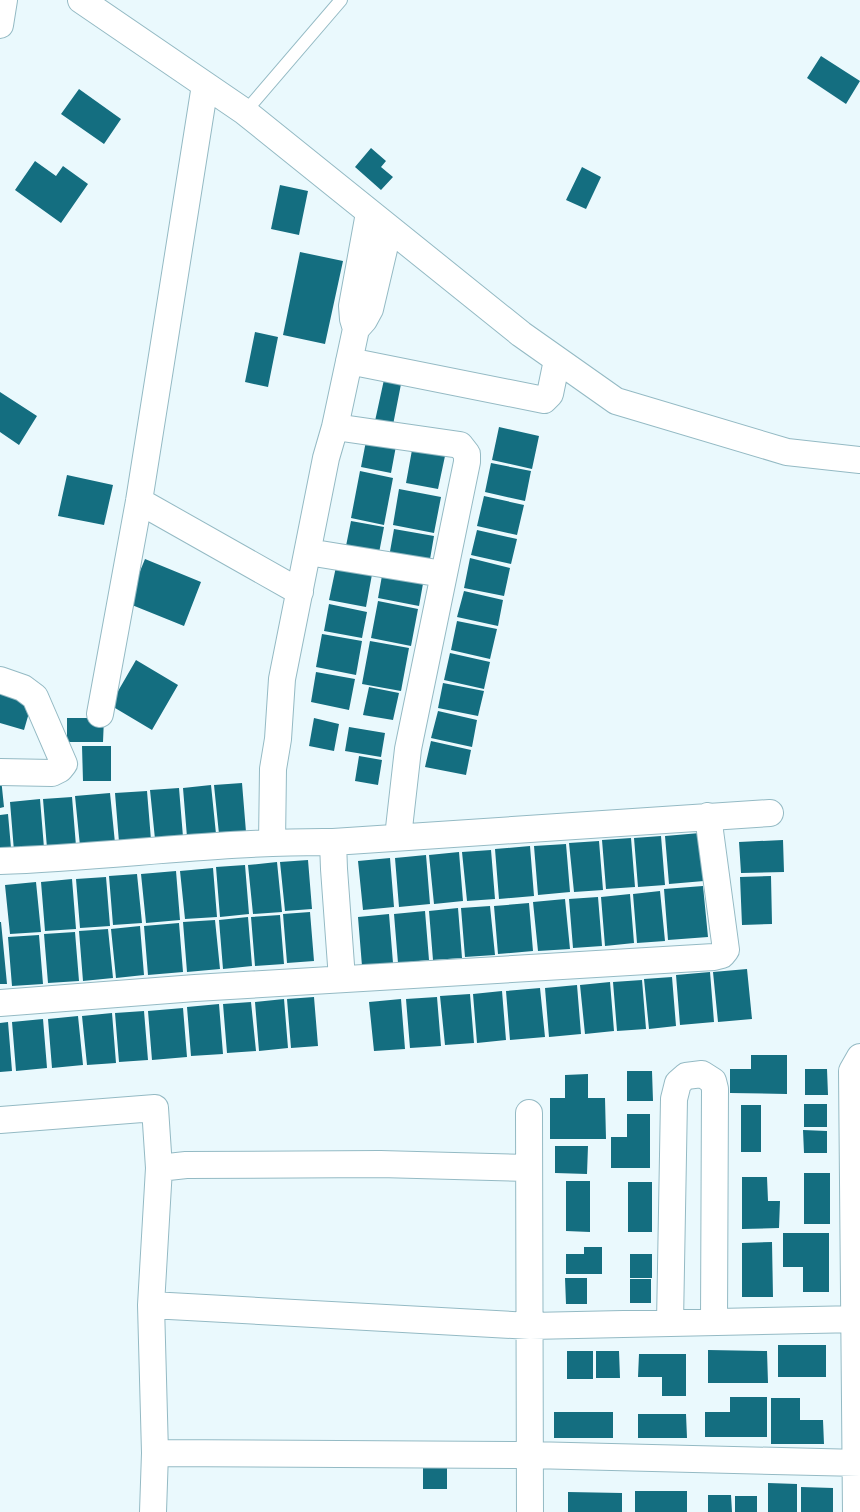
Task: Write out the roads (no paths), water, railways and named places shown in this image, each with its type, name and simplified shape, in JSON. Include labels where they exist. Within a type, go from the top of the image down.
[{"type":"street","points":[[0,25],[4,0]]},
{"type":"street","points":[[81,0],[245,112],[521,334],[616,401],[787,452],[860,460]]},
{"type":"street","points":[[100,714],[139,501],[205,85]]},
{"type":"street","points":[[272,843],[273,769],[278,739],[282,680],[326,458],[335,427],[356,329],[352,306],[379,220]]},
{"type":"street","points":[[349,361],[544,400],[550,394],[557,360]]},
{"type":"street","points":[[335,427],[460,445],[466,454],[467,462],[408,749],[398,837]]},
{"type":"street","points":[[139,501],[300,592]]},
{"type":"street","points":[[308,552],[444,574]]},
{"type":"street","points":[[0,680],[23,688],[34,697],[64,764],[60,769],[52,773],[0,772]]},
{"type":"street","points":[[0,861],[272,843],[334,842],[770,812]]},
{"type":"street","points":[[0,1002],[722,955],[726,950],[708,816]]},
{"type":"street","points":[[334,842],[335,885],[342,979]]},
{"type":"street","points":[[856,1512],[858,1463],[857,1182],[852,1072],[860,1057]]},
{"type":"street","points":[[670,1323],[674,1099],[678,1083],[686,1076],[702,1074],[713,1081],[715,1090],[714,1322]]},
{"type":"street","points":[[0,1120],[155,1108],[158,1168],[151,1305],[155,1452],[153,1512]]},
{"type":"street","points":[[529,1113],[530,1512]]},
{"type":"street","points":[[673,1151],[715,1150]]},
{"type":"street","points":[[158,1168],[186,1165],[351,1164],[529,1168]]},
{"type":"street","points":[[671,1254],[714,1255]]},
{"type":"street","points":[[151,1305],[530,1326],[857,1319]]},
{"type":"street","points":[[155,1452],[530,1455],[858,1463]]},
{"type":"lane","points":[[245,112],[341,0]]}]
